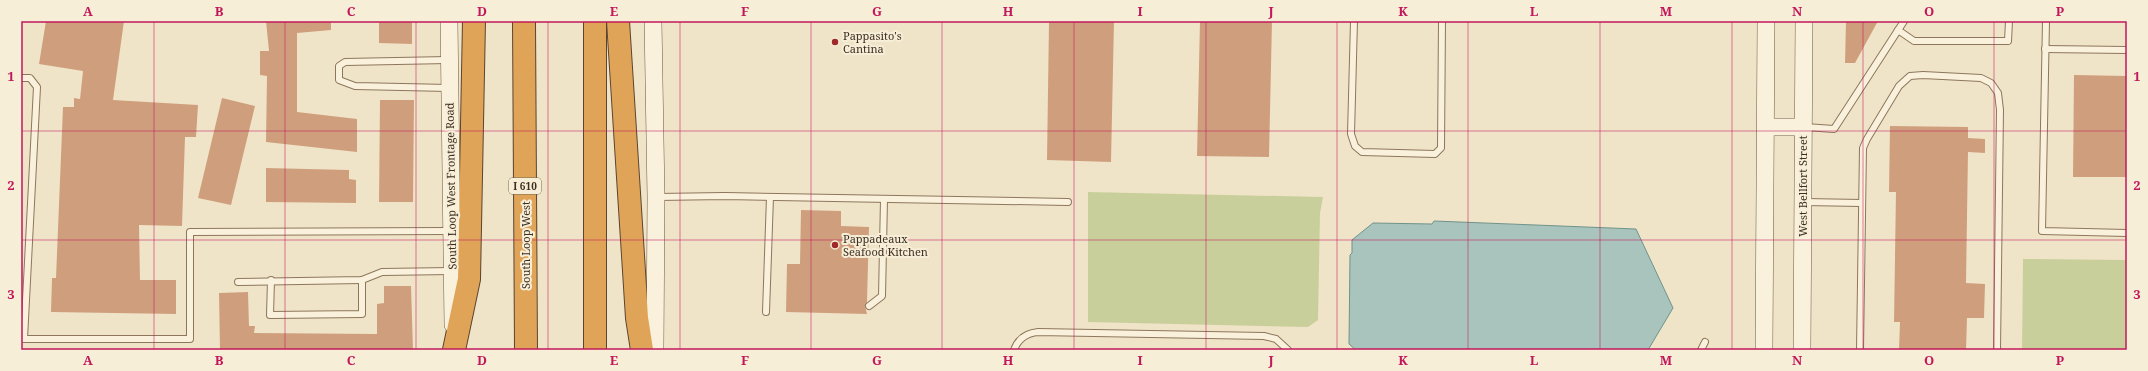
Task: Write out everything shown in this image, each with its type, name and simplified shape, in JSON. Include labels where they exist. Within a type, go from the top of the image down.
[{"type":"highway","points":[[454,350],[469,279],[474,21]]},
{"type":"highway","name":"South Loop West","points":[[524,21],[526,350]]},
{"type":"highway","points":[[595,21],[595,350]]},
{"type":"highway","points":[[618,21],[636,310],[642,350]]},
{"type":"main road","name":"South Loop West Frontage Road","points":[[449,21],[454,350]]},
{"type":"main road","points":[[653,21],[656,197],[655,350]]},
{"type":"main road","points":[[1764,350],[1766,21]]},
{"type":"main road","name":"West Bellfort Street","points":[[1802,350],[1804,21]]},
{"type":"main road","points":[[1766,127],[1803,127]]},
{"type":"lane","points":[[1354,21],[1351,134],[1355,146],[1362,152],[1435,154],[1441,148],[1442,21]]},
{"type":"lane","points":[[1803,127],[1834,129],[1904,21]]},
{"type":"lane","points":[[1898,30],[1914,41],[2008,41],[2009,21]]},
{"type":"lane","points":[[2046,21],[2042,231],[2127,233]]},
{"type":"lane","points":[[2045,49],[2127,50]]},
{"type":"lane","points":[[449,60],[345,62],[339,66],[339,80],[355,86],[450,88]]},
{"type":"lane","points":[[1860,350],[1863,148],[1899,86],[1910,76],[1923,75],[1980,78],[1991,83],[1998,93],[2000,110],[1997,350]]},
{"type":"lane","points":[[21,78],[30,78],[37,86],[24,339],[190,339],[190,232],[452,231]]},
{"type":"lane","points":[[656,197],[884,198],[1068,202]]},
{"type":"lane","points":[[766,312],[770,197]]},
{"type":"lane","points":[[869,306],[882,296],[884,198]]},
{"type":"lane","points":[[1804,202],[1862,203]]},
{"type":"lane","points":[[238,282],[271,280],[362,280],[382,272],[452,271]]},
{"type":"lane","points":[[271,280],[270,315],[362,314],[362,280]]},
{"type":"lane","points":[[1014,350],[1023,337],[1030,333],[1038,332],[1264,336],[1276,339],[1288,350]]},
{"type":"lane","points":[[1700,350],[1705,342]]},
{"type":"green space","points":[[1088,192],[1323,197],[1320,213],[1318,320],[1308,327],[1088,322]]},
{"type":"green space","points":[[2023,259],[2127,260],[2127,350],[2022,350]]},
{"type":"water","points":[[1434,221],[1636,229],[1673,308],[1648,350],[1356,350],[1349,344],[1350,255],[1352,253],[1352,240],[1373,223],[1432,224]]},
{"type":"building","points":[[46,21],[124,21],[113,100],[198,105],[196,137],[185,137],[182,226],[139,225],[140,280],[176,280],[176,314],[51,312],[52,278],[56,278],[63,107],[74,107],[74,98],[80,99],[83,71],[39,64]]},
{"type":"building","points":[[266,21],[331,21],[331,30],[297,33],[297,112],[357,119],[357,152],[266,142],[267,76],[260,75],[260,51],[269,51]]},
{"type":"building","points":[[379,21],[412,21],[412,44],[379,43]]},
{"type":"building","points":[[1049,21],[1114,21],[1111,162],[1047,160]]},
{"type":"building","points":[[1200,21],[1272,21],[1269,157],[1197,156]]},
{"type":"building","points":[[1846,21],[1878,21],[1855,63],[1845,63]]},
{"type":"building","points":[[2074,75],[2127,76],[2127,177],[2073,177]]},
{"type":"building","points":[[222,98],[255,106],[231,205],[198,198]]},
{"type":"building","points":[[380,100],[414,100],[413,202],[379,202]]},
{"type":"building","points":[[1890,126],[1968,127],[1968,138],[1985,139],[1985,153],[1968,152],[1966,283],[1985,284],[1984,318],[1967,318],[1966,350],[1899,350],[1900,322],[1894,322],[1896,192],[1889,192]]},
{"type":"building","points":[[266,168],[349,170],[349,179],[356,180],[356,203],[266,202]]},
{"type":"building","name":"Pappadeaux Seafood Kitchen","points":[[801,210],[841,211],[841,226],[869,227],[867,302],[865,306],[867,314],[786,312],[787,264],[800,264]]},
{"type":"building","points":[[384,286],[411,286],[413,350],[220,350],[219,293],[248,292],[249,326],[255,326],[254,333],[377,334],[377,304],[384,303]]},
{"type":"place","name":"Pappasito's Cantina","points":[[835,42]]},
{"type":"place","name":"Pappadeaux Seafood Kitchen","points":[[835,245]]}]
